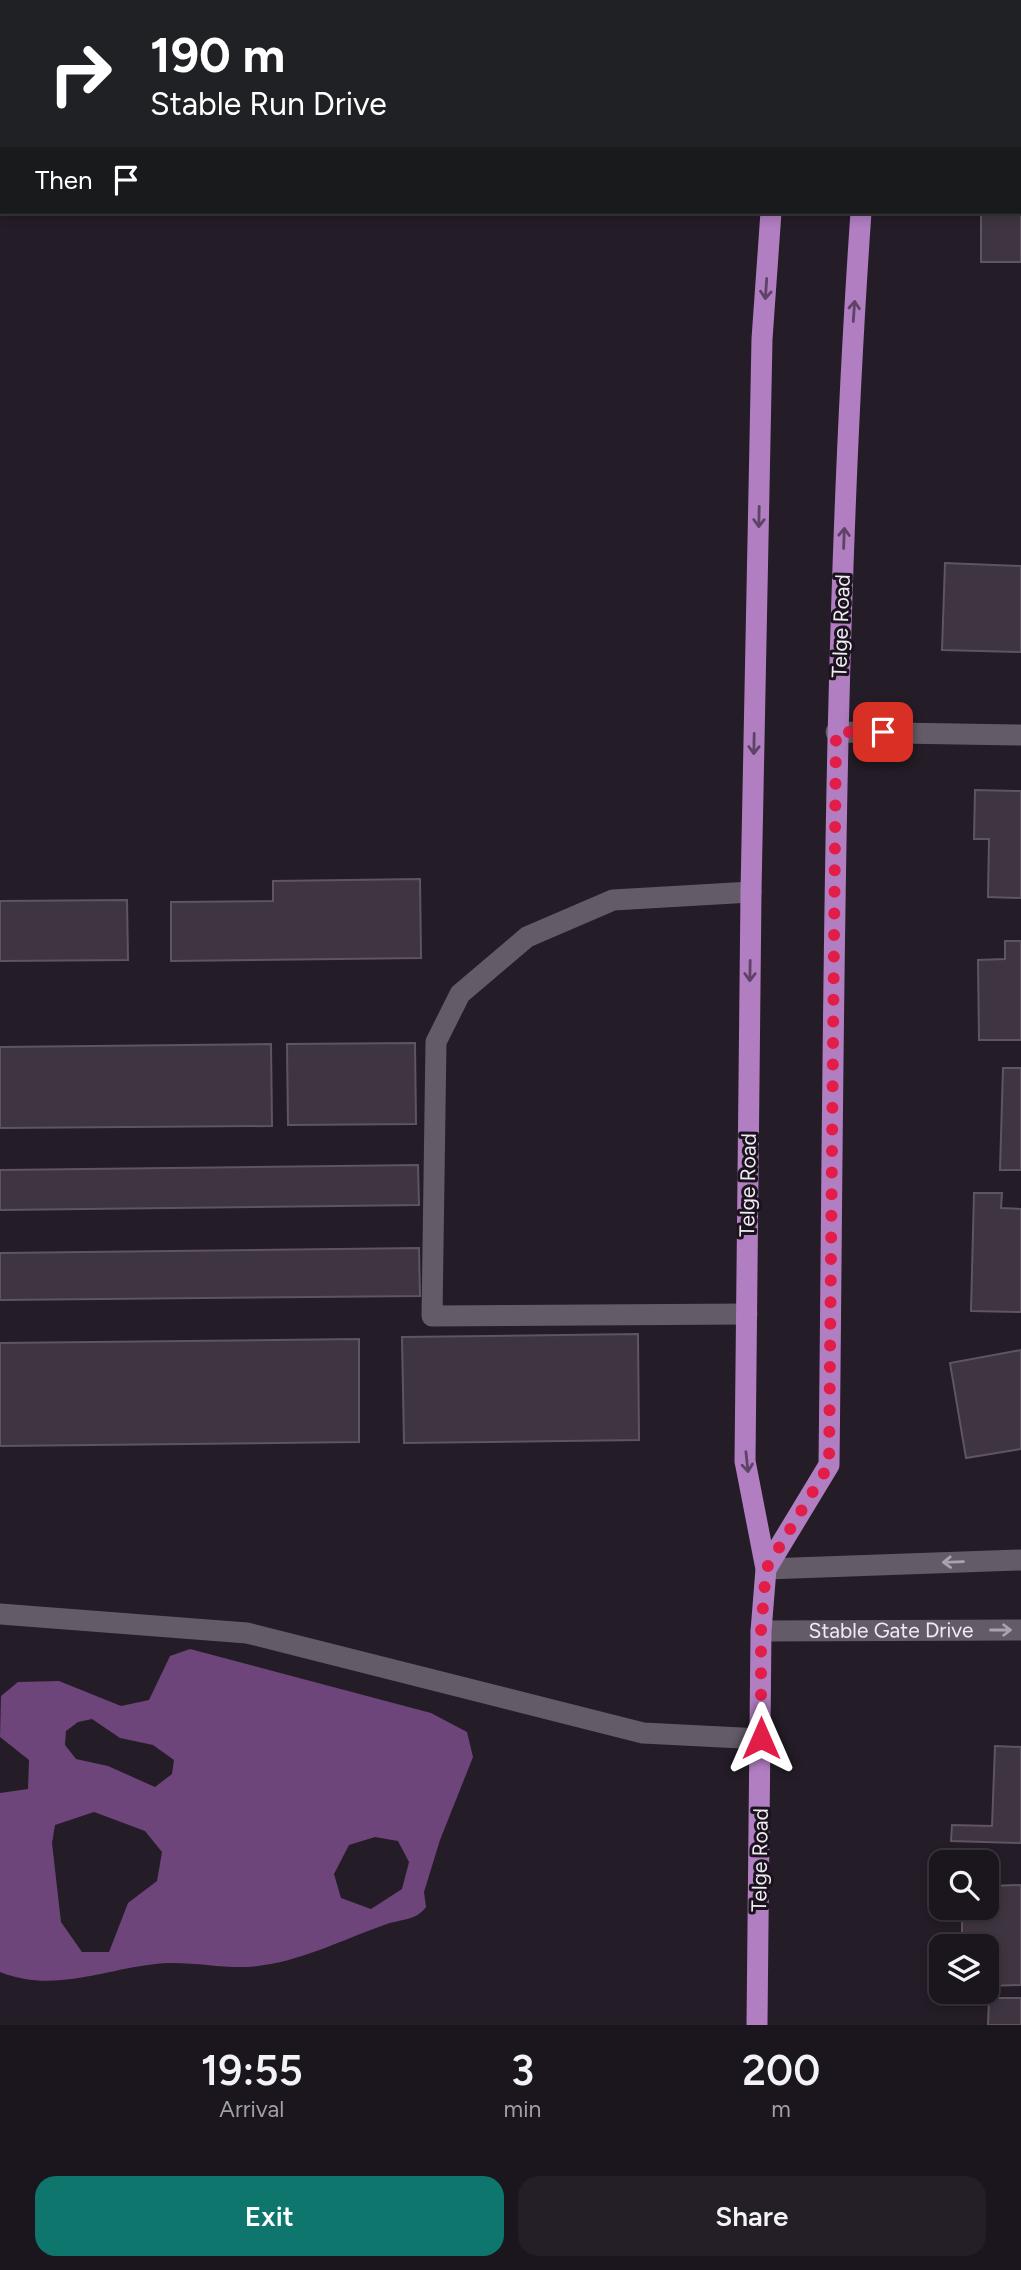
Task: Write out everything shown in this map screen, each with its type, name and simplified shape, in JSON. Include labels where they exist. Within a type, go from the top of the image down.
[{"type":"main road","name":"Telge Road","points":[[757,2025],[761,1631],[766,1569],[745,1461],[751,892],[762,339],[771,214]]},
{"type":"main road","name":"Telge Road","points":[[766,1569],[829,1465],[836,732],[852,348],[861,214]]},
{"type":"street","points":[[836,732],[1021,735]]},
{"type":"street","points":[[747,1314],[432,1316],[436,1042],[460,994],[527,937],[613,900],[751,892]]},
{"type":"street","points":[[766,1569],[1021,1559]]},
{"type":"street","points":[[0,1614],[247,1633],[643,1734],[761,1738]]},
{"type":"street","name":"Stable Gate Drive","points":[[761,1631],[1021,1630]]},
{"type":"shaded area","points":[[190,1649],[431,1713],[467,1732],[473,1757],[440,1840],[424,1892],[426,1907],[422,1912],[317,1951],[265,1965],[237,1967],[167,1963],[42,1981],[0,1972],[0,1793],[28,1789],[29,1760],[0,1737],[1,1696],[18,1682],[59,1681],[121,1706],[149,1700],[170,1656]],"holes":[[[92,1719],[120,1738],[153,1745],[174,1760],[172,1774],[155,1787],[108,1766],[76,1759],[65,1745],[66,1731],[78,1722]],[[94,1812],[145,1831],[162,1852],[157,1881],[128,1903],[109,1952],[82,1952],[61,1922],[52,1843],[55,1825]],[[375,1837],[398,1841],[409,1862],[402,1889],[371,1909],[341,1898],[334,1874],[349,1845]]]},
{"type":"building","points":[[981,214],[1021,214],[1021,262],[981,262]]},
{"type":"building","points":[[945,563],[1021,566],[1021,652],[942,650]]},
{"type":"building","points":[[975,790],[1021,791],[1021,898],[988,897],[989,839],[974,839]]},
{"type":"building","points":[[420,879],[421,958],[171,961],[171,902],[273,901],[273,881]]},
{"type":"building","points":[[127,900],[128,960],[0,961],[0,901]]},
{"type":"building","points":[[1005,941],[1021,941],[1021,1040],[979,1040],[978,960],[1005,959]]},
{"type":"building","points":[[415,1043],[416,1124],[288,1125],[287,1044]]},
{"type":"building","points":[[271,1044],[272,1126],[0,1128],[0,1047]]},
{"type":"building","points":[[1003,1068],[1021,1068],[1021,1170],[1000,1170]]},
{"type":"building","points":[[418,1165],[419,1205],[0,1210],[0,1170]]},
{"type":"building","points":[[974,1193],[1002,1193],[1001,1208],[1021,1209],[1021,1312],[971,1311]]},
{"type":"building","points":[[419,1248],[420,1296],[0,1300],[0,1253]]},
{"type":"building","points":[[638,1334],[639,1440],[404,1443],[402,1337]]},
{"type":"building","points":[[359,1339],[359,1442],[0,1446],[0,1343]]},
{"type":"building","points":[[1021,1350],[1021,1449],[966,1458],[950,1363]]},
{"type":"building","points":[[995,1746],[1021,1747],[1021,1843],[951,1841],[952,1825],[992,1826]]},
{"type":"building","points":[[1021,1885],[1021,1985],[999,1986],[999,1934],[962,1934],[962,1920],[999,1920],[999,1886]]},
{"type":"building","points":[[999,1998],[1021,1998],[1021,2025],[988,2025],[989,2004],[999,2004]]},
{"type":"route","points":[[761,1738],[761,1631],[766,1569],[829,1465],[836,732],[883,732]]}]
